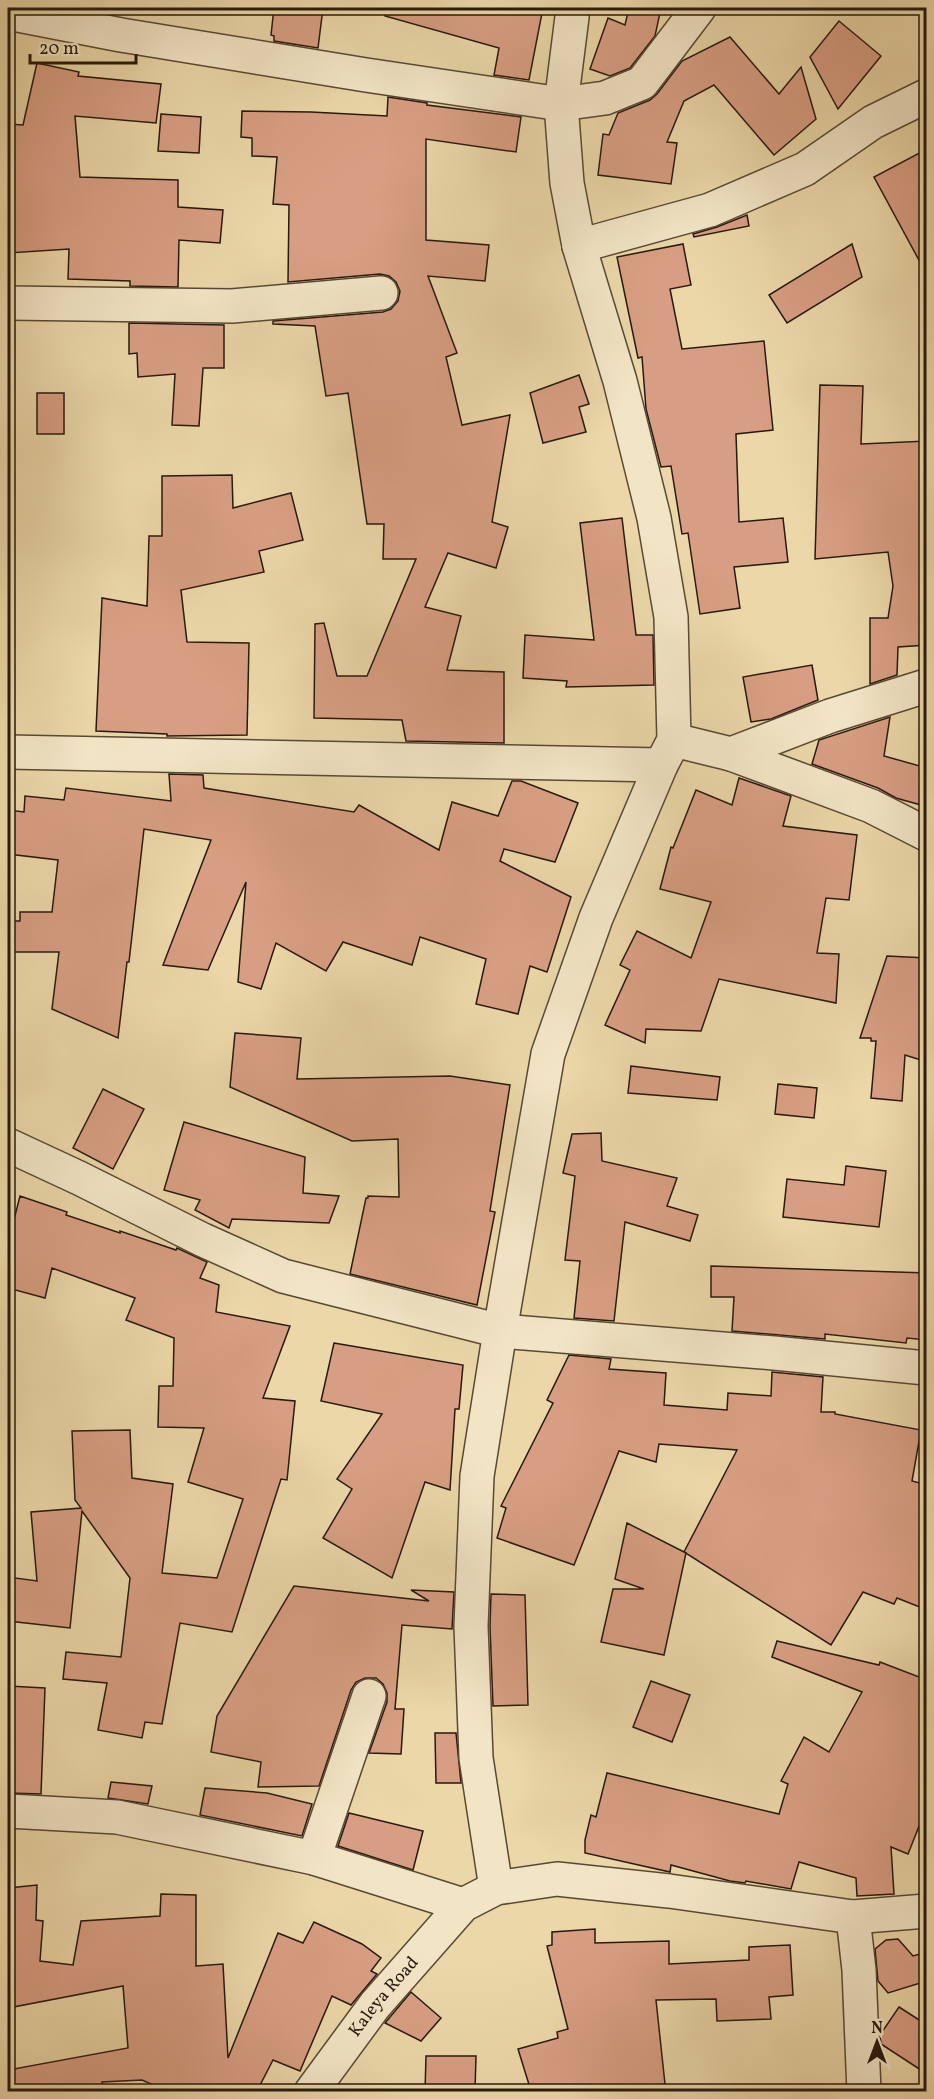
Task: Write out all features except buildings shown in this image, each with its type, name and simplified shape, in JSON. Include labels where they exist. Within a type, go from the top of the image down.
[{"type":"street","points":[[496,1888],[476,1758],[471,1626],[477,1476],[548,1054],[596,918],[667,752],[671,617],[654,518],[620,381],[579,246],[567,183],[561,104],[572,8]]},
{"type":"street","points":[[8,13],[121,35],[319,68],[561,104],[605,98],[642,83],[699,8]]},
{"type":"street","points":[[579,246],[710,210],[805,168],[873,122],[927,96]]},
{"type":"street","points":[[8,303],[232,306],[381,293]]},
{"type":"street","points":[[731,754],[830,716],[927,686]]},
{"type":"street","points":[[8,752],[667,752],[731,754],[871,806],[927,834]]},
{"type":"street","points":[[8,1145],[203,1240],[283,1276],[500,1331],[927,1368]]},
{"type":"street","points":[[314,1858],[369,1696]]},
{"type":"street","points":[[8,1811],[117,1817],[314,1858],[463,1905],[496,1888],[557,1879],[669,1891],[854,1917],[927,1911]]},
{"type":"street","name":"Kaleya Road","points":[[311,2091],[375,2005],[463,1905]]},
{"type":"street","points":[[854,1917],[859,1970],[864,2091]]}]
